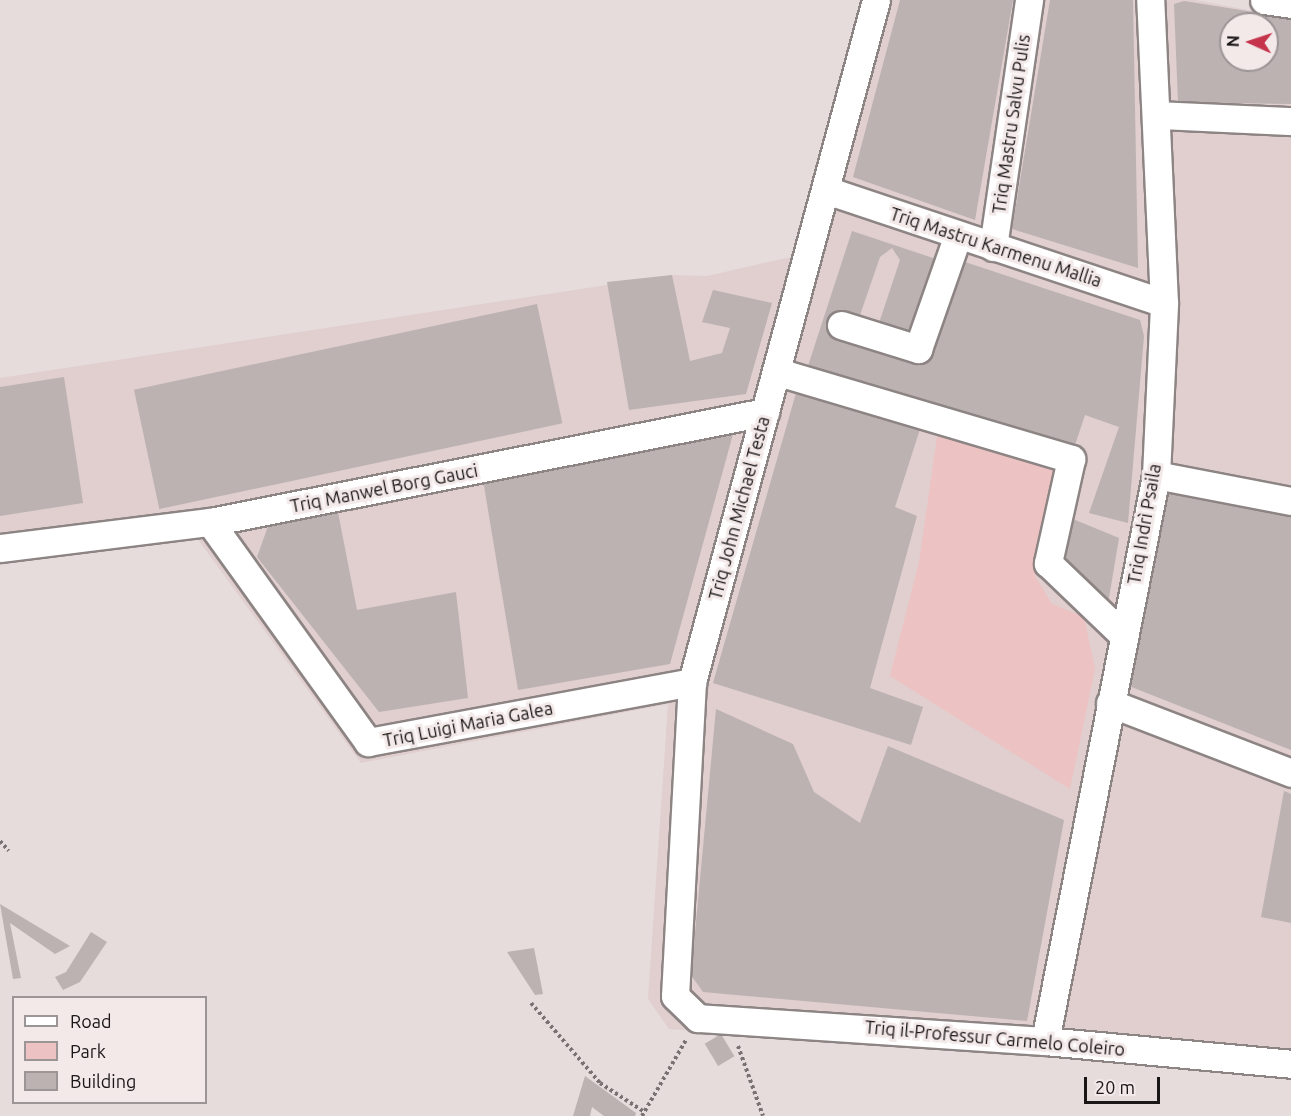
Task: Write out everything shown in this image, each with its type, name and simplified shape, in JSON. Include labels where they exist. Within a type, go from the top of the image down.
[{"type":"street","name":"Triq John Michael Testa","points":[[698,1018],[675,996],[692,682],[765,412],[829,191],[876,0]]},
{"type":"street","name":"Triq Mastru Salvu Pulis","points":[[993,247],[1029,0]]},
{"type":"street","name":"Triq Indrì Psaila","points":[[1045,1041],[1156,475],[1164,303],[1158,115],[1150,0]]},
{"type":"street","points":[[1264,0],[1291,4]]},
{"type":"street","points":[[1158,115],[1291,121]]},
{"type":"street","name":"Triq Mastru Karmenu Mallia","points":[[829,191],[1164,303]]},
{"type":"street","points":[[841,325],[918,349],[958,235]]},
{"type":"street","points":[[778,372],[1071,459],[1048,563],[1124,634]]},
{"type":"street","name":"Triq Manwel Borg Gauci","points":[[0,548],[210,522],[765,412]]},
{"type":"street","points":[[1156,475],[1291,501]]},
{"type":"street","name":"Triq Luigi Maria Galea","points":[[210,522],[369,742],[692,682]]},
{"type":"street","points":[[1110,703],[1291,773]]},
{"type":"street","name":"Triq il-Professur Carmelo Coleiro","points":[[698,1018],[727,1017],[1045,1041],[1291,1064]]},
{"type":"path","points":[[0,841],[9,851]]},
{"type":"path","points":[[531,1003],[600,1083],[643,1114],[698,1018]]},
{"type":"path","points":[[727,1017],[763,1116]]},
{"type":"shaded area","points":[[863,0],[1195,0],[1259,12],[1219,12],[1219,72],[1279,72],[1279,16],[1291,18],[1291,1073],[669,1029],[648,999],[668,704],[361,763],[194,534],[0,563],[0,378],[672,275],[707,276],[791,257]]},
{"type":"green space","points":[[938,430],[1065,471],[1035,576],[1052,604],[1084,617],[1095,669],[1070,789],[890,676],[919,562]]},
{"type":"building","points":[[900,0],[1013,0],[975,220],[853,177]]},
{"type":"building","points":[[1050,0],[1133,0],[1138,268],[1012,229]]},
{"type":"building","points":[[1184,1],[1253,12],[1219,12],[1219,72],[1279,72],[1279,16],[1291,18],[1291,104],[1178,102],[1174,4]]},
{"type":"building","points":[[852,231],[936,259],[910,337],[878,326],[900,260],[892,248],[880,257],[858,321],[840,315],[832,337],[920,366],[959,260],[1140,320],[1144,336],[1128,523],[1089,513],[1119,427],[1085,415],[1074,448],[806,372]]},
{"type":"building","points":[[672,275],[690,361],[722,353],[730,328],[702,322],[713,290],[772,303],[746,394],[629,410],[607,282]]},
{"type":"building","points":[[537,304],[562,423],[159,509],[134,390]]},
{"type":"building","points":[[64,377],[83,503],[0,516],[0,387]]},
{"type":"building","points":[[798,386],[921,426],[895,507],[917,516],[870,688],[923,707],[911,745],[713,683]]},
{"type":"building","points":[[733,434],[670,664],[518,690],[483,480]]},
{"type":"building","points":[[1167,486],[1291,510],[1291,750],[1129,686]]},
{"type":"building","points":[[336,502],[357,610],[456,592],[468,698],[379,712],[257,557],[271,518]]},
{"type":"building","points":[[1068,517],[1119,538],[1107,610],[1058,562]]},
{"type":"building","points":[[716,709],[793,744],[814,792],[860,823],[888,746],[1064,820],[1027,1021],[703,992],[691,975]]},
{"type":"building","points":[[1284,791],[1291,794],[1291,923],[1261,917]]},
{"type":"building","points":[[0,904],[70,946],[55,954],[10,923],[21,978],[13,979]]},
{"type":"building","points":[[91,932],[107,942],[80,982],[63,990],[55,977],[66,972]]},
{"type":"building","points":[[534,948],[543,994],[535,995],[507,952]]},
{"type":"building","points":[[721,1034],[734,1056],[718,1066],[705,1044]]},
{"type":"building","points":[[585,1076],[636,1113],[635,1116],[604,1116],[592,1107],[590,1116],[573,1116]]}]
